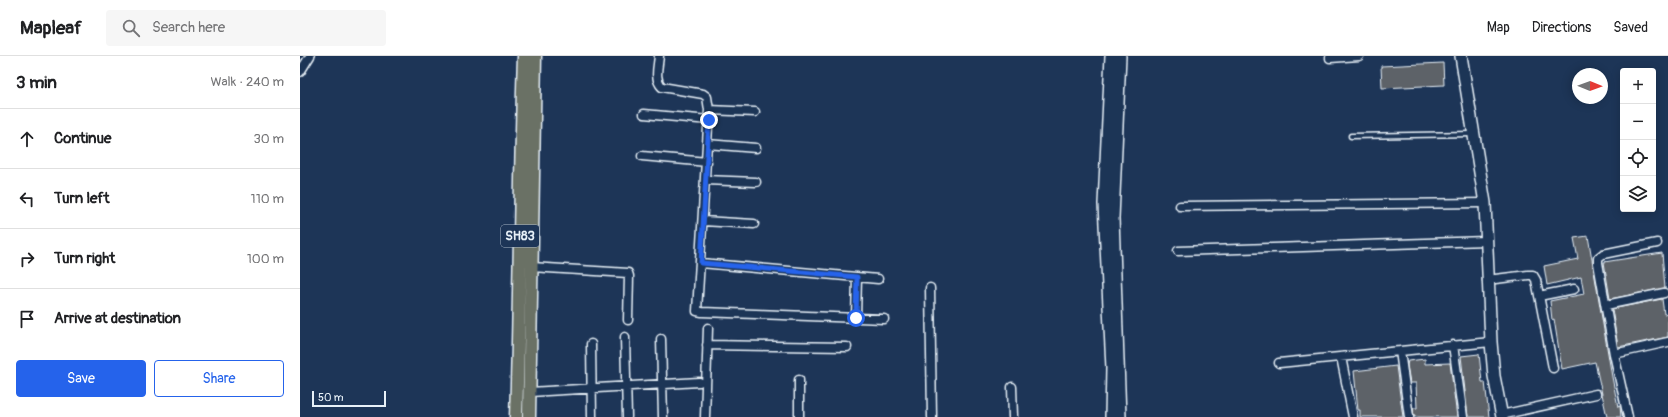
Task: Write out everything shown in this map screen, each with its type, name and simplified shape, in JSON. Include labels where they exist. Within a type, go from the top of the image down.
[{"type":"main road","name":"SH83","points":[[516,417],[520,284],[520,159],[524,56]]},
{"type":"main road","name":"SH83","points":[[529,417],[535,56]]},
{"type":"street","points":[[300,72],[310,56]]},
{"type":"street","points":[[659,56],[657,78],[658,84],[662,87],[703,94],[707,97],[709,110],[701,263],[696,305],[697,311],[884,319]]},
{"type":"street","points":[[1111,56],[1104,211],[1112,368],[1111,417]]},
{"type":"street","points":[[1120,56],[1113,218],[1120,417]]},
{"type":"street","points":[[1330,58],[1359,56]]},
{"type":"street","points":[[1461,56],[1485,203],[1487,280],[1491,342],[1494,376],[1502,416],[1596,394]]},
{"type":"street","points":[[709,110],[754,112]]},
{"type":"street","points":[[644,114],[709,120]]},
{"type":"street","points":[[708,144],[756,148]]},
{"type":"street","points":[[642,156],[706,162]]},
{"type":"street","points":[[705,180],[756,182]]},
{"type":"street","points":[[1180,206],[1485,203]]},
{"type":"street","points":[[703,221],[754,224]]},
{"type":"street","points":[[1178,251],[1486,241]]},
{"type":"street","points":[[1628,417],[1614,354],[1598,258],[1602,254],[1657,243]]},
{"type":"street","points":[[701,263],[878,279]]},
{"type":"street","points":[[531,267],[628,273],[628,320]]},
{"type":"street","points":[[1487,280],[1533,276],[1536,280],[1553,368]]},
{"type":"street","points":[[856,318],[857,277]]},
{"type":"street","points":[[930,288],[932,417]]},
{"type":"street","points":[[1539,296],[1574,289]]},
{"type":"street","points":[[1606,305],[1664,293]]},
{"type":"street","points":[[705,417],[708,328]]},
{"type":"street","points":[[625,337],[627,417]]},
{"type":"street","points":[[661,340],[663,417]]},
{"type":"street","points":[[1279,363],[1491,342]]},
{"type":"street","points":[[1614,354],[1668,342]]},
{"type":"street","points":[[590,344],[592,417]]},
{"type":"street","points":[[707,345],[847,347]]},
{"type":"street","points":[[1453,345],[1463,417]]},
{"type":"street","points":[[1400,351],[1409,417]]},
{"type":"street","points":[[1341,357],[1354,417]]},
{"type":"street","points":[[799,380],[799,417]]},
{"type":"street","points":[[530,392],[699,382]]},
{"type":"street","points":[[1012,387],[1013,417]]},
{"type":"lane","points":[[1351,136],[1474,134]]},
{"type":"building","points":[[1443,63],[1444,85],[1382,88],[1381,66]]},
{"type":"building","points":[[1588,236],[1612,377],[1618,407],[1620,406],[1621,417],[1607,417],[1595,362],[1562,369],[1554,319],[1552,320],[1550,301],[1584,294],[1581,277],[1547,285],[1544,266],[1578,259],[1574,238]]},
{"type":"building","points":[[1662,253],[1665,288],[1610,299],[1604,262]]},
{"type":"building","points":[[1662,299],[1664,314],[1668,313],[1668,337],[1618,347],[1612,309]]},
{"type":"building","points":[[1479,354],[1482,382],[1485,382],[1489,417],[1468,417],[1461,356]]},
{"type":"building","points":[[1425,359],[1425,364],[1450,363],[1457,417],[1414,417],[1413,408],[1417,408],[1416,383],[1410,383],[1407,365],[1408,361]]},
{"type":"building","points":[[1396,366],[1403,417],[1360,417],[1354,371]]},
{"type":"route","points":[[709,120],[701,263],[857,277],[856,318]]}]
